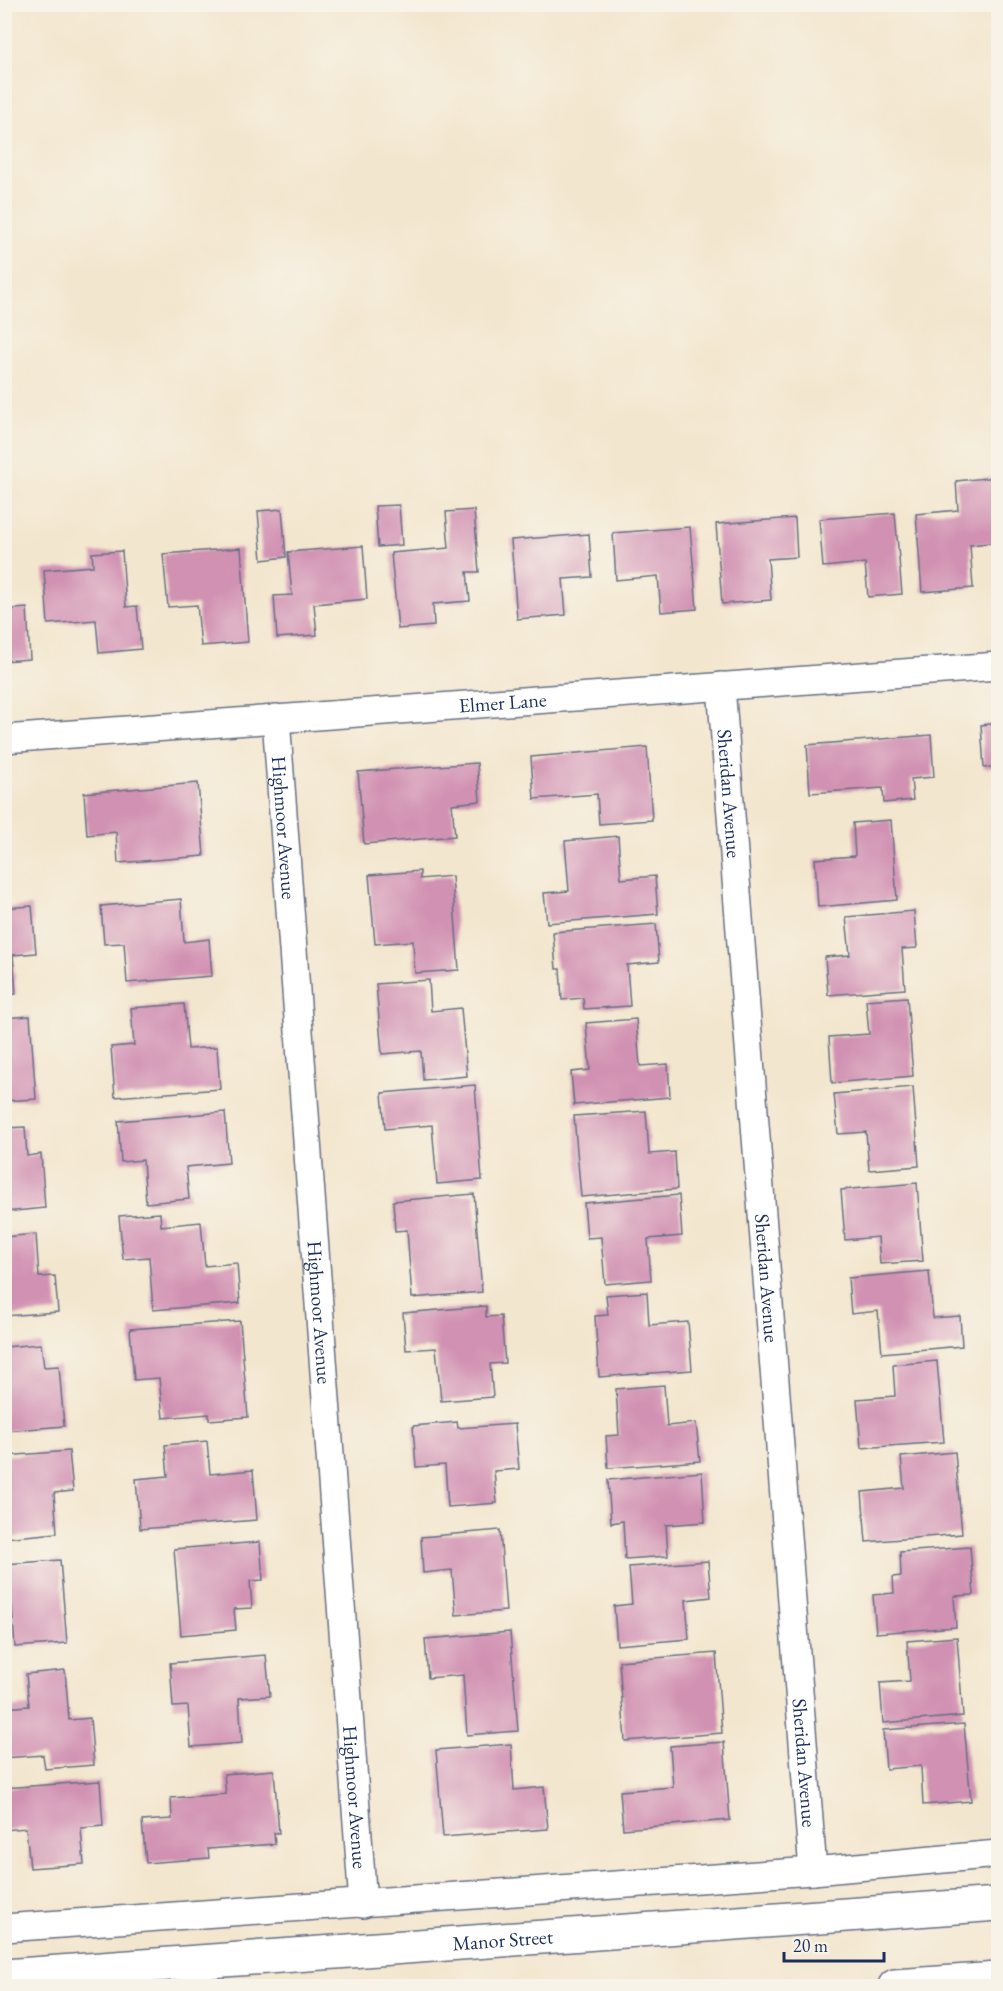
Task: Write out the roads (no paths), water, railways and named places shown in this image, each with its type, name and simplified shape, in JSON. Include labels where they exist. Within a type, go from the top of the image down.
[{"type":"main road","name":"Manor Street","points":[[4,1976],[999,1904]]},
{"type":"main road","points":[[895,1986],[999,1979]]},
{"type":"street","name":"Elmer Lane","points":[[4,739],[999,666]]},
{"type":"street","name":"Sheridan Avenue","points":[[721,686],[813,1871]]},
{"type":"street","name":"Highmoor Avenue","points":[[276,718],[363,1904]]},
{"type":"street","points":[[4,1928],[813,1871],[999,1854]]}]
